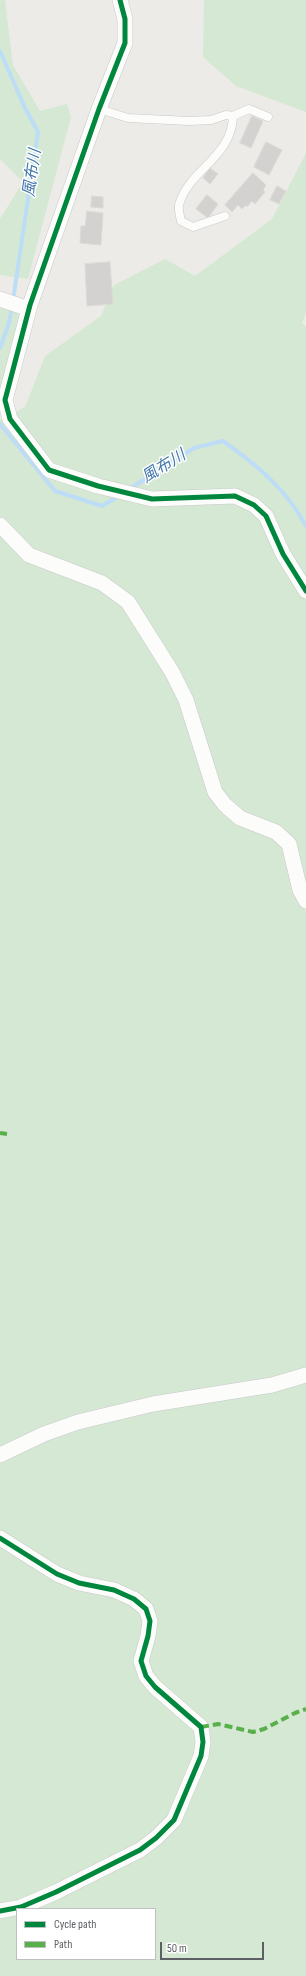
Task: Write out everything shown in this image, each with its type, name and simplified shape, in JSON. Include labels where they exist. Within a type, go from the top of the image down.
[{"type":"street","points":[[120,0],[125,19],[125,43],[99,109],[29,309],[4,400],[10,419],[49,470],[98,486],[152,499],[235,496],[254,505],[266,516],[283,554],[306,591]]},
{"type":"street","points":[[0,299],[29,309]]},
{"type":"street","points":[[0,525],[29,555],[102,583],[128,602],[172,672],[186,700],[215,792],[225,805],[240,818],[276,832],[290,844],[300,890],[306,901]]},
{"type":"street","points":[[0,1455],[44,1434],[78,1422],[153,1404],[272,1385],[306,1375]]},
{"type":"street","points":[[0,1538],[57,1574],[79,1583],[114,1590],[134,1599],[146,1609],[150,1621],[148,1636],[141,1661],[146,1676],[155,1687],[201,1727],[203,1742],[201,1756],[174,1820],[156,1838],[134,1853],[56,1892],[21,1907],[0,1911]]},
{"type":"lane","points":[[99,109],[128,118],[154,120],[211,120],[226,115],[233,116],[249,109],[268,117]]},
{"type":"lane","points":[[225,216],[193,227],[181,221],[178,206],[189,185],[220,153],[233,129],[233,116]]},
{"type":"green space","points":[[0,0],[5,0],[13,65],[40,111],[67,104],[71,117],[28,279],[0,275],[0,219],[23,182],[0,159]]},
{"type":"green space","points":[[204,0],[306,0],[306,112],[236,86],[203,57]]},
{"type":"green space","points":[[306,153],[306,313],[302,323],[306,327],[306,1976],[0,1976],[0,420],[25,407],[45,356],[101,316],[114,285],[165,259],[195,276],[272,219]]},
{"type":"green space","points":[[0,304],[30,305],[0,401]]},
{"type":"building","points":[[252,116],[263,121],[251,148],[240,143]]},
{"type":"building","points":[[266,142],[282,150],[269,175],[254,167]]},
{"type":"building","points":[[210,168],[218,174],[210,184],[203,178]]},
{"type":"building","points":[[253,173],[266,185],[263,190],[265,192],[255,204],[252,201],[247,207],[246,205],[242,209],[238,205],[232,212],[225,205]]},
{"type":"building","points":[[277,186],[286,191],[279,204],[270,200]]},
{"type":"building","points":[[207,195],[218,204],[208,218],[196,209]]},
{"type":"building","points":[[92,196],[103,197],[103,208],[91,207]]},
{"type":"building","points":[[87,211],[103,213],[101,245],[80,243],[81,226],[85,226]]},
{"type":"building","points":[[110,262],[113,304],[87,306],[85,264]]},
{"type":"waterway","name":"風布川","points":[[0,51],[25,108],[38,132],[13,300]]},
{"type":"waterway","name":"風布川","points":[[0,348],[9,323],[12,307]]},
{"type":"waterway","name":"風布川","points":[[0,424],[55,491],[102,506],[119,496]]},
{"type":"waterway","name":"風布川","points":[[129,489],[194,448],[223,441],[248,459],[280,489],[306,526]]},
{"type":"marked path","points":[[0,1133],[7,1134]]},
{"type":"marked path","points":[[201,1727],[218,1724],[253,1732],[264,1729],[306,1709]]},
{"type":"cycle path","points":[[120,0],[125,19],[125,43],[99,109],[30,305],[5,400],[10,419],[49,470],[98,486],[152,499],[235,496],[254,505],[266,516],[283,554],[306,591]]},
{"type":"cycle path","points":[[0,1538],[57,1574],[79,1583],[114,1590],[134,1599],[146,1609],[150,1621],[148,1636],[141,1661],[146,1676],[155,1687],[201,1727],[203,1742],[201,1756],[174,1820],[156,1838],[140,1850],[56,1892],[21,1907],[0,1911]]}]
